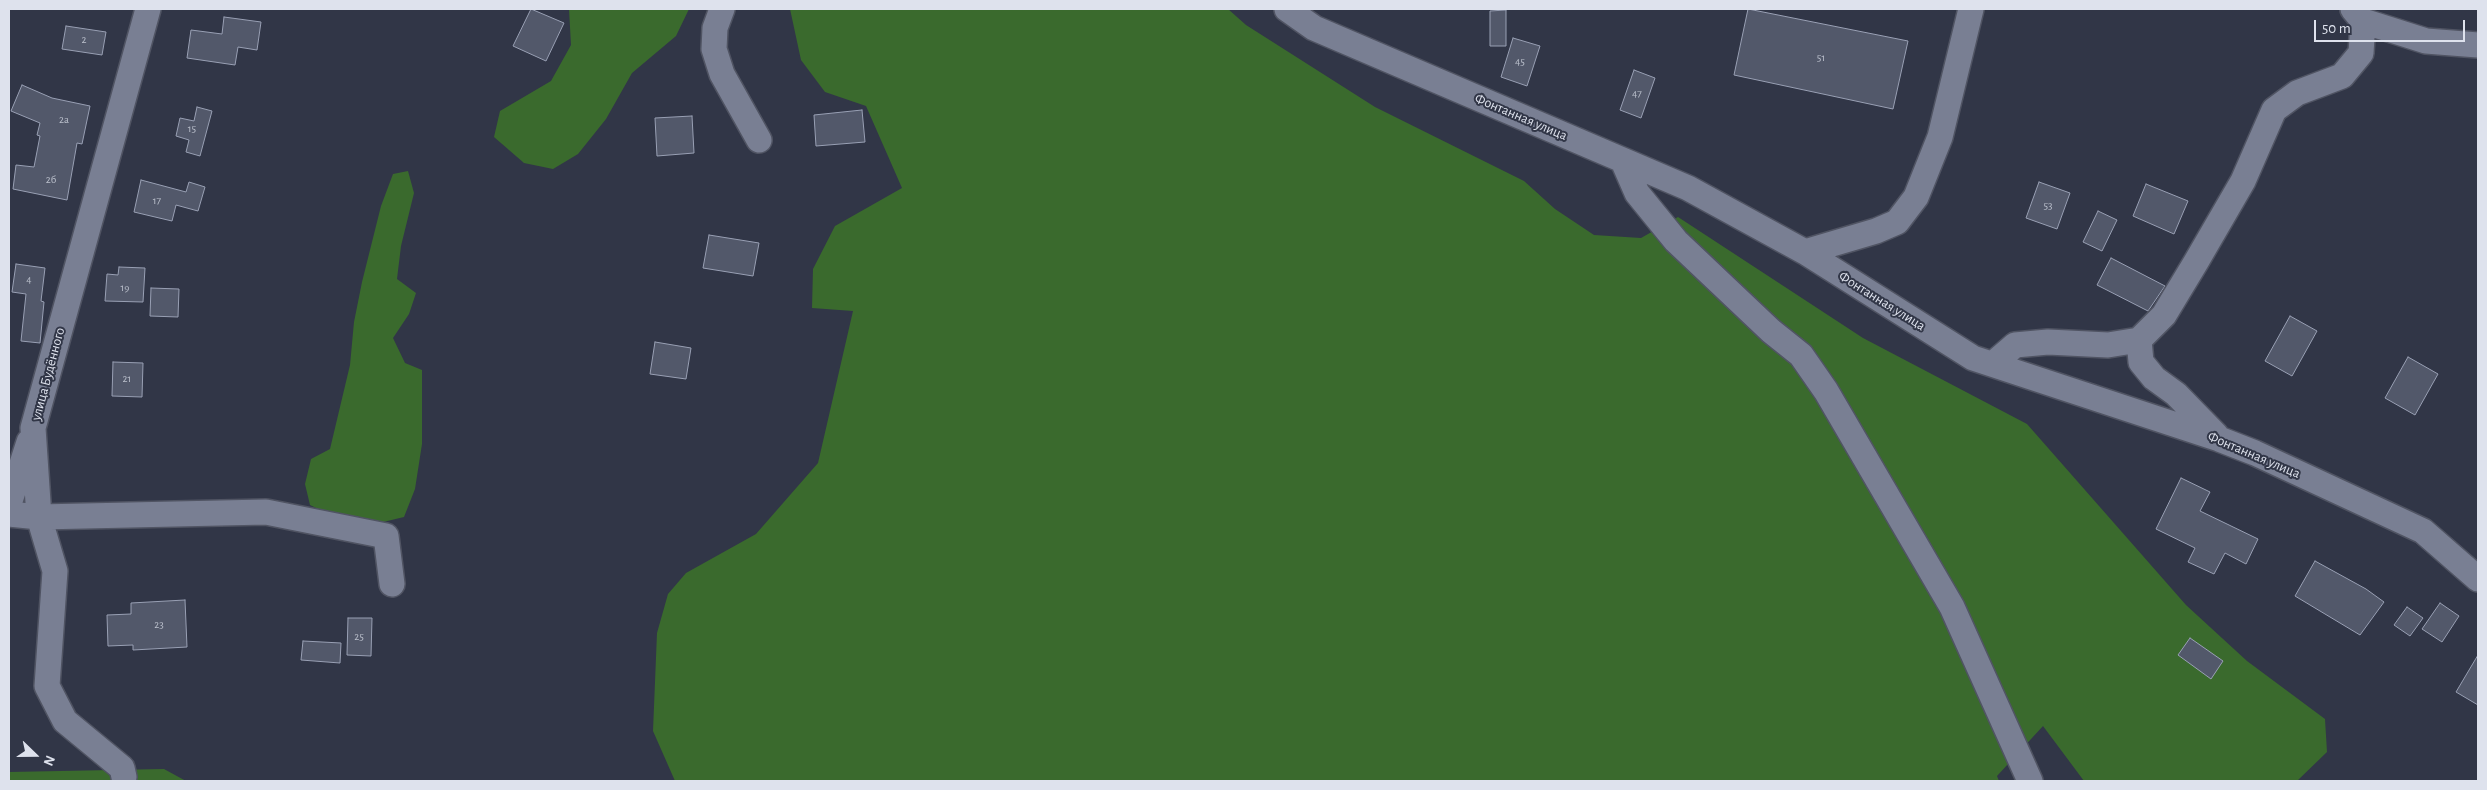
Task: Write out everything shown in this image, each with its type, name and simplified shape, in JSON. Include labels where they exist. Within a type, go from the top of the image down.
[{"type":"street","name":"улица Будённого","points":[[124,778],[122,768],[65,721],[47,686],[56,571],[39,517],[34,428],[148,9]]},
{"type":"street","points":[[722,9],[715,28],[714,49],[722,74],[759,140]]},
{"type":"street","name":"Фонтанная улица","points":[[1287,9],[1314,28],[1688,188],[1806,252],[1973,358],[2219,439],[2255,453],[2423,531],[2478,579]]},
{"type":"street","points":[[1806,252],[1876,232],[1897,222],[1916,197],[1940,137],[1971,9]]},
{"type":"street","points":[[1993,364],[2015,345],[2048,342],[2108,345],[2139,340],[2164,315],[2196,262],[2243,181],[2274,110],[2297,93],[2342,76],[2361,53],[2358,15],[2426,41],[2478,45]]},
{"type":"street","points":[[1623,161],[1637,192],[1676,241],[1771,330],[1801,355],[1826,391],[1952,607],[2030,781]]},
{"type":"street","points":[[2139,340],[2141,362],[2154,378],[2176,394],[2219,439]]},
{"type":"street","points":[[9,504],[34,428]]},
{"type":"street","points":[[9,514],[39,517],[266,512],[386,536],[392,584]]},
{"type":"green space","points":[[569,9],[689,9],[676,36],[632,73],[606,119],[578,154],[553,169],[524,163],[494,137],[500,111],[551,81],[571,45]]},
{"type":"green space","points":[[790,9],[1228,9],[1246,25],[1375,107],[1524,181],[1555,209],[1594,235],[1641,238],[1678,217],[1863,338],[2027,424],[2186,605],[2247,661],[2325,719],[2327,752],[2297,781],[2084,781],[2043,726],[1997,776],[1999,781],[675,781],[653,731],[657,633],[668,594],[686,573],[756,534],[818,463],[853,311],[812,308],[813,269],[835,226],[902,188],[866,106],[825,92],[801,60]]},
{"type":"green space","points":[[408,171],[414,193],[401,246],[397,279],[416,293],[409,314],[393,338],[405,363],[422,370],[422,444],[415,489],[404,517],[379,523],[322,511],[310,505],[305,484],[311,459],[330,449],[350,365],[354,322],[362,282],[381,206],[393,174]]},
{"type":"green space","points":[[164,769],[186,781],[9,781],[9,772]]},
{"type":"building","points":[[531,9],[564,23],[546,61],[513,46]]},
{"type":"building","points":[[1748,9],[1908,41],[1893,109],[1734,75]]},
{"type":"building","points":[[1506,10],[1506,46],[1490,46],[1490,11]]},
{"type":"building","points":[[224,17],[261,22],[257,50],[238,47],[235,65],[187,58],[191,30],[222,34]]},
{"type":"building","points":[[66,26],[106,32],[102,55],[62,49]]},
{"type":"building","points":[[1513,38],[1540,46],[1527,86],[1501,77]]},
{"type":"building","points":[[1634,70],[1655,78],[1641,118],[1620,110]]},
{"type":"building","points":[[22,85],[52,98],[90,106],[82,144],[77,143],[67,200],[13,189],[16,165],[34,167],[40,136],[37,135],[40,123],[11,111]]},
{"type":"building","points":[[197,107],[212,111],[200,156],[186,152],[189,140],[176,136],[180,118],[194,121]]},
{"type":"building","points":[[862,110],[865,142],[816,146],[814,115]]},
{"type":"building","points":[[692,116],[694,153],[657,156],[655,118]]},
{"type":"building","points":[[141,180],[186,192],[189,182],[205,187],[198,211],[176,205],[172,221],[134,212]]},
{"type":"building","points":[[2039,182],[2070,193],[2057,229],[2026,218]]},
{"type":"building","points":[[2146,184],[2188,201],[2174,234],[2133,216]]},
{"type":"building","points":[[2098,211],[2117,220],[2102,251],[2083,242]]},
{"type":"building","points":[[709,235],[759,243],[753,276],[703,268]]},
{"type":"building","points":[[2111,258],[2165,286],[2148,311],[2097,285]]},
{"type":"building","points":[[16,264],[45,268],[41,301],[44,302],[40,343],[21,341],[26,294],[12,292]]},
{"type":"building","points":[[119,267],[145,268],[143,302],[105,301],[107,274],[118,275]]},
{"type":"building","points":[[151,288],[179,289],[178,317],[150,316]]},
{"type":"building","points":[[2290,316],[2317,331],[2292,376],[2265,361]]},
{"type":"building","points":[[655,342],[691,348],[686,379],[650,374]]},
{"type":"building","points":[[2408,357],[2438,374],[2415,415],[2385,398]]},
{"type":"building","points":[[113,362],[143,363],[142,397],[112,396]]},
{"type":"building","points":[[2181,478],[2210,492],[2200,511],[2258,539],[2246,564],[2225,553],[2214,574],[2188,562],[2195,548],[2156,529]]},
{"type":"building","points":[[2315,561],[2366,589],[2384,602],[2360,635],[2295,596]]},
{"type":"building","points":[[185,600],[187,647],[133,650],[133,645],[108,646],[107,615],[131,614],[131,603]]},
{"type":"building","points":[[2440,603],[2459,616],[2442,642],[2422,629]]},
{"type":"building","points":[[2407,607],[2423,618],[2410,636],[2394,625]]},
{"type":"building","points":[[348,618],[372,618],[371,656],[347,655]]},
{"type":"building","points":[[2190,638],[2223,661],[2211,679],[2178,655]]},
{"type":"building","points":[[303,641],[341,643],[340,663],[301,660]]},
{"type":"building","points":[[2478,655],[2478,705],[2456,692]]}]
